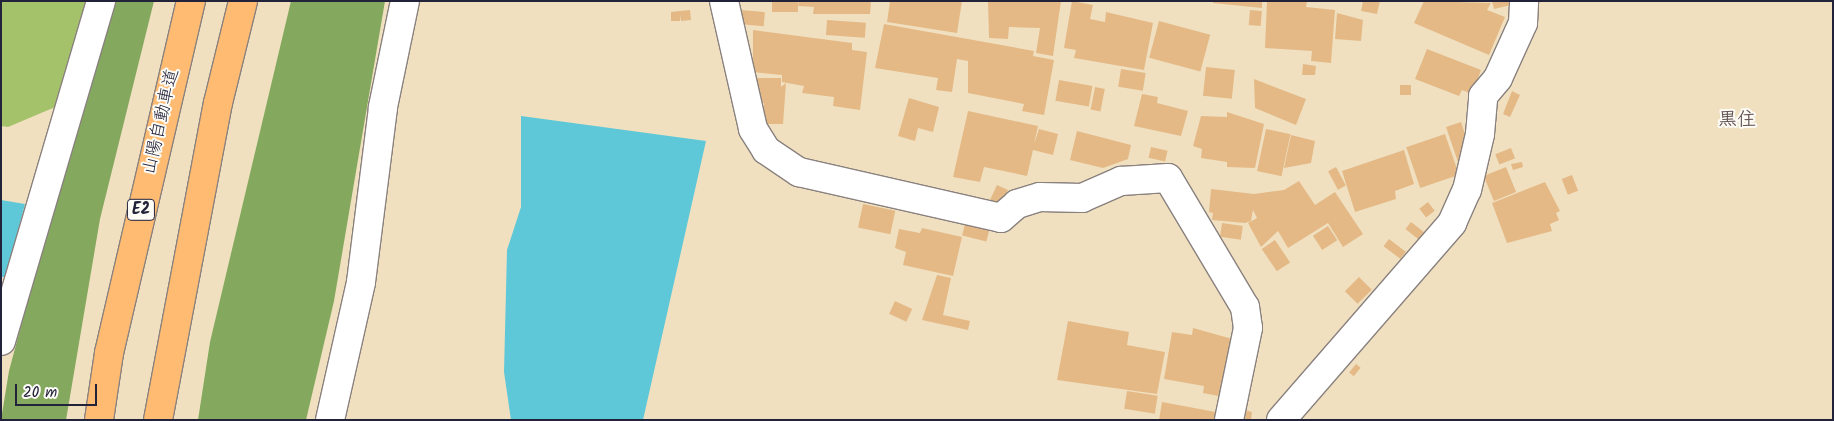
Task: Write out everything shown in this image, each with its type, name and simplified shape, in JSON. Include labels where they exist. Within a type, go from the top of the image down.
[{"type":"highway","name":"山陽自動車道","points":[[99,420],[109,353],[190,1]]},
{"type":"highway","points":[[158,420],[218,103],[243,1]]},
{"type":"street","points":[[1,341],[101,1]]},
{"type":"street","points":[[330,420],[361,282],[383,107],[405,1]]},
{"type":"street","points":[[724,1],[754,129],[766,150],[799,172],[1001,218],[1017,204],[1040,197],[1082,198],[1121,181],[1168,178],[1245,307],[1248,328],[1229,420]]},
{"type":"street","points":[[1281,420],[1452,223],[1469,180],[1483,96],[1498,78],[1522,23],[1524,1]]},
{"type":"green space","points":[[1,1],[90,1],[60,105],[8,127],[1,126]]},
{"type":"green space","points":[[114,1],[154,1],[100,219],[66,420],[1,420],[9,371],[66,157]]},
{"type":"green space","points":[[291,1],[385,1],[334,301],[306,420],[198,420],[210,342]]},
{"type":"water","points":[[521,116],[706,141],[643,420],[511,420],[504,372],[507,250],[521,207]]},
{"type":"water","points":[[1,200],[25,204],[6,277],[1,277]]},
{"type":"building","points":[[772,1],[798,1],[798,12],[772,12]]},
{"type":"building","points":[[799,1],[871,1],[870,14],[813,14],[814,7],[798,6]]},
{"type":"building","points":[[890,1],[962,1],[957,33],[887,22]]},
{"type":"building","points":[[988,1],[1061,1],[1053,56],[1036,53],[1040,28],[1009,27],[1008,39],[989,38]]},
{"type":"building","points":[[1072,1],[1093,5],[1090,19],[1105,22],[1106,12],[1153,23],[1144,70],[1074,58],[1076,50],[1064,48]]},
{"type":"building","points":[[1213,1],[1262,1],[1262,8],[1213,3]]},
{"type":"building","points":[[1267,1],[1307,1],[1306,7],[1335,10],[1331,63],[1311,61],[1312,51],[1265,48]]},
{"type":"building","points":[[1363,1],[1380,1],[1377,14],[1361,11]]},
{"type":"building","points":[[1424,1],[1491,3],[1487,10],[1505,17],[1489,55],[1414,23]]},
{"type":"building","points":[[1492,1],[1510,1],[1511,5],[1494,9]]},
{"type":"building","points":[[690,10],[691,20],[681,21],[680,15],[680,21],[671,21],[671,12]]},
{"type":"building","points":[[740,10],[765,12],[764,26],[739,24]]},
{"type":"building","points":[[1250,10],[1262,11],[1261,26],[1249,25]]},
{"type":"building","points":[[1337,13],[1363,20],[1361,41],[1335,39]]},
{"type":"building","points":[[827,20],[866,23],[865,38],[826,35]]},
{"type":"building","points":[[1159,21],[1210,35],[1200,71],[1149,58]]},
{"type":"building","points":[[884,24],[1034,51],[1033,56],[1054,60],[1044,115],[1022,111],[1024,104],[968,93],[968,61],[957,59],[952,92],[936,90],[938,78],[875,68]]},
{"type":"building","points":[[753,30],[852,43],[852,50],[867,52],[860,110],[833,106],[834,97],[802,93],[804,86],[782,82],[782,75],[753,72]]},
{"type":"building","points":[[1427,49],[1481,70],[1472,94],[1462,90],[1459,96],[1415,79]]},
{"type":"building","points":[[1303,64],[1316,66],[1315,75],[1302,75]]},
{"type":"building","points":[[1206,67],[1235,70],[1232,99],[1203,96]]},
{"type":"building","points":[[1121,69],[1146,73],[1143,91],[1118,87]]},
{"type":"building","points":[[757,78],[781,78],[781,87],[786,83],[783,124],[762,124],[764,103],[758,102],[755,94]]},
{"type":"building","points":[[1254,79],[1306,99],[1296,125],[1255,108]]},
{"type":"building","points":[[1059,80],[1092,86],[1089,107],[1055,101]]},
{"type":"building","points":[[1400,85],[1411,85],[1411,95],[1400,95]]},
{"type":"building","points":[[1095,87],[1105,89],[1100,111],[1091,110]]},
{"type":"building","points":[[1512,91],[1520,95],[1510,117],[1503,114]]},
{"type":"building","points":[[1142,94],[1158,97],[1157,103],[1188,111],[1181,136],[1134,126]]},
{"type":"building","points":[[909,98],[939,107],[933,132],[918,128],[915,141],[898,136]]},
{"type":"building","points":[[968,111],[1038,126],[1034,144],[1039,129],[1058,134],[1053,155],[1033,150],[1027,176],[984,167],[980,182],[953,177]]},
{"type":"building","points":[[1227,112],[1264,124],[1255,168],[1227,167],[1227,162],[1201,158],[1202,149],[1193,146],[1201,116],[1227,117]]},
{"type":"building","points":[[1461,122],[1466,137],[1458,162],[1446,127]]},
{"type":"building","points":[[1266,129],[1290,134],[1282,176],[1257,171]]},
{"type":"building","points":[[1077,131],[1131,145],[1128,159],[1103,168],[1070,160]]},
{"type":"building","points":[[1445,134],[1459,175],[1420,188],[1406,147]]},
{"type":"building","points":[[1291,135],[1315,141],[1311,163],[1284,168]]},
{"type":"building","points":[[1151,147],[1168,151],[1165,162],[1149,158]]},
{"type":"building","points":[[1511,148],[1515,158],[1499,165],[1495,154]]},
{"type":"building","points":[[1404,150],[1414,184],[1395,191],[1396,199],[1355,212],[1342,171]]},
{"type":"building","points":[[1522,162],[1523,167],[1513,170],[1511,164]]},
{"type":"building","points":[[1336,167],[1346,186],[1338,190],[1328,171]]},
{"type":"building","points":[[1506,167],[1516,192],[1494,201],[1484,176]]},
{"type":"building","points":[[1572,175],[1578,191],[1568,195],[1562,179]]},
{"type":"building","points":[[1299,181],[1315,205],[1335,192],[1363,234],[1343,247],[1328,223],[1288,248],[1278,231],[1261,247],[1248,223],[1257,218],[1253,210],[1251,221],[1245,223],[1212,220],[1213,213],[1209,212],[1211,189],[1254,194],[1284,190]]},
{"type":"building","points":[[1545,182],[1560,211],[1556,213],[1559,220],[1550,224],[1552,231],[1507,243],[1492,203]]},
{"type":"building","points":[[997,185],[1008,190],[999,205],[989,202]]},
{"type":"building","points":[[1428,202],[1435,211],[1426,217],[1419,209]]},
{"type":"building","points":[[863,204],[895,211],[890,234],[858,227]]},
{"type":"building","points":[[967,216],[991,222],[986,241],[962,235]]},
{"type":"building","points":[[1411,222],[1425,233],[1420,240],[1405,229]]},
{"type":"building","points":[[1222,223],[1243,226],[1241,240],[1220,237]]},
{"type":"building","points":[[1328,226],[1337,240],[1322,250],[1313,236]]},
{"type":"building","points":[[922,228],[962,237],[953,276],[903,265],[906,252],[895,248],[899,229],[920,233]]},
{"type":"building","points":[[1389,239],[1406,252],[1400,259],[1384,246]]},
{"type":"building","points":[[1275,240],[1290,262],[1277,271],[1262,249]]},
{"type":"building","points":[[937,275],[951,278],[943,315],[970,321],[968,330],[922,320]]},
{"type":"building","points":[[1359,277],[1372,290],[1358,304],[1345,291]]},
{"type":"building","points":[[895,301],[912,309],[906,322],[889,314]]},
{"type":"building","points":[[1068,321],[1129,332],[1127,345],[1165,352],[1157,394],[1057,380]]},
{"type":"building","points":[[1193,328],[1236,340],[1224,397],[1203,393],[1204,386],[1164,379],[1172,332],[1192,335]]},
{"type":"building","points":[[1356,364],[1361,368],[1354,376],[1349,373]]},
{"type":"building","points":[[1127,391],[1158,396],[1155,414],[1124,409]]},
{"type":"building","points":[[1162,402],[1221,413],[1220,420],[1159,420]]},
{"type":"building","points":[[1244,410],[1252,412],[1251,420],[1242,420]]},
{"type":"district","name":"黒住","points":[[1737,121]]}]
